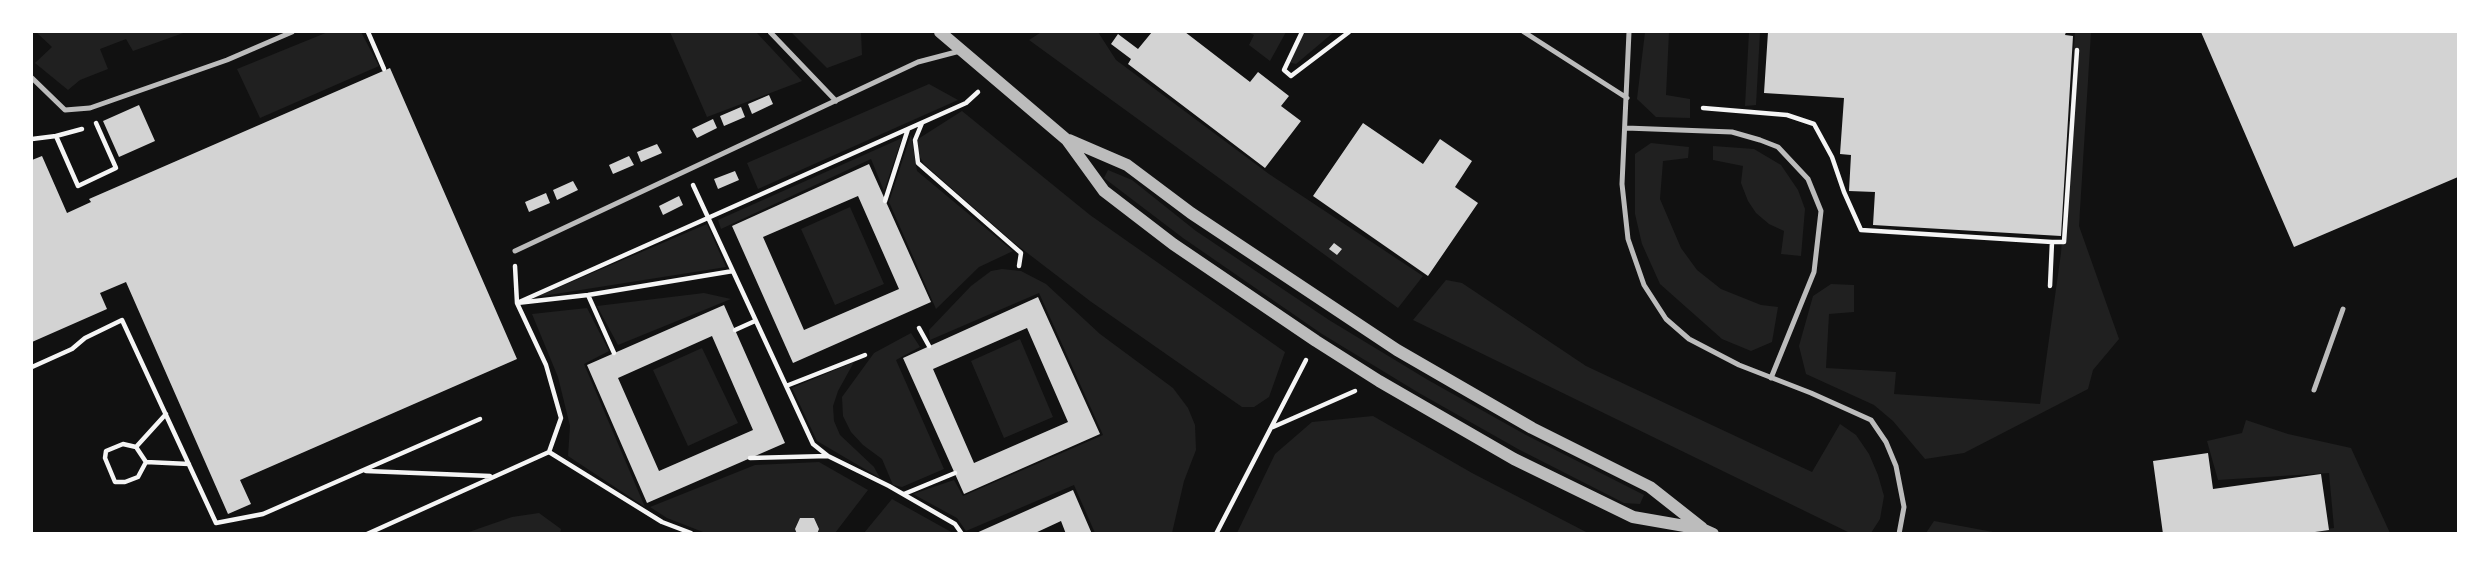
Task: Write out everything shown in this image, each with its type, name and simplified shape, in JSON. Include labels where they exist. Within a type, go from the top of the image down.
[{"type":"street","points":[[941,32],[1067,140],[1104,191],[1173,244],[1316,341],[1379,381],[1514,459],[1633,517],[1708,531]]},
{"type":"street","points":[[1067,140],[1127,164],[1191,213],[1397,350],[1532,428],[1650,487],[1708,531]]},
{"type":"lane","points":[[32,78],[65,110],[90,108],[227,60],[292,32]]},
{"type":"lane","points":[[770,32],[836,101]]},
{"type":"lane","points":[[1524,32],[1627,98]]},
{"type":"lane","points":[[1629,32],[1622,184],[1628,239],[1644,285],[1666,319],[1689,340],[1739,365],[1871,420],[1886,442],[1896,466],[1903,507],[1899,534]]},
{"type":"lane","points":[[515,251],[918,62],[963,51]]},
{"type":"lane","points":[[1626,128],[1732,132],[1778,147],[1808,179],[1821,212],[1814,272],[1772,378]]},
{"type":"lane","points":[[2314,390],[2343,309]]},
{"type":"path","points":[[368,32],[384,69]]},
{"type":"path","points":[[1302,32],[1284,70],[1291,76],[1349,32]]},
{"type":"path","points":[[1703,108],[1787,115],[1814,124],[1832,157],[1861,230],[2064,242],[2077,50]]},
{"type":"path","points":[[517,303],[966,103],[994,77]]},
{"type":"path","points":[[56,136],[78,186],[116,168],[90,108]]},
{"type":"path","points":[[923,122],[915,140],[918,163],[1021,253],[1019,266]]},
{"type":"path","points":[[32,139],[98,125]]},
{"type":"path","points":[[885,201],[908,128]]},
{"type":"path","points":[[686,171],[813,444],[828,456],[904,494],[955,524],[962,534]]},
{"type":"path","points":[[2050,286],[2052,242]]},
{"type":"path","points":[[366,534],[548,452],[561,418],[546,365],[517,303],[515,251]]},
{"type":"path","points":[[517,303],[588,295],[733,271]]},
{"type":"path","points":[[588,295],[614,354]]},
{"type":"path","points":[[32,366],[72,349],[85,338],[122,320],[216,523],[263,514],[480,419]]},
{"type":"path","points":[[735,330],[755,321]]},
{"type":"path","points":[[919,328],[929,346]]},
{"type":"path","points":[[1216,534],[1316,341]]},
{"type":"path","points":[[786,386],[865,355]]},
{"type":"path","points":[[1272,427],[1379,381]]},
{"type":"path","points":[[136,447],[166,414]]},
{"type":"path","points":[[123,444],[136,447],[145,463],[138,477],[125,482],[115,482],[105,458],[106,451],[123,444]]},
{"type":"path","points":[[548,452],[662,522],[691,533]]},
{"type":"path","points":[[750,458],[828,456]]},
{"type":"path","points":[[145,463],[189,464]]},
{"type":"path","points":[[362,471],[494,477]]},
{"type":"path","points":[[904,494],[955,473]]},
{"type":"shaded area","points":[[36,32],[186,32],[133,51],[126,39],[100,49],[108,69],[80,80],[68,90],[35,63],[52,47]]},
{"type":"shaded area","points":[[328,32],[361,32],[379,66],[260,118],[237,69]]},
{"type":"shaded area","points":[[670,32],[756,32],[802,81],[707,117]]},
{"type":"shaded area","points":[[791,32],[861,32],[862,55],[827,68]]},
{"type":"shaded area","points":[[1039,32],[1098,32],[1116,60],[1269,174],[1423,276],[1398,308],[1029,40]]},
{"type":"shaded area","points":[[1248,32],[1286,32],[1270,61],[1249,45],[1254,35]]},
{"type":"shaded area","points":[[1305,32],[1334,32],[1296,64],[1287,62]]},
{"type":"shaded area","points":[[1645,32],[1669,32],[1666,95],[1690,99],[1690,118],[1656,117],[1637,99]]},
{"type":"shaded area","points":[[1749,32],[1760,32],[1756,105],[1745,106]]},
{"type":"shaded area","points":[[2075,32],[2091,32],[2079,226],[2119,339],[2093,370],[2088,389],[1964,453],[1925,459],[1893,421],[1874,405],[1806,374],[1799,346],[1813,296],[1831,284],[1854,285],[1854,312],[1829,314],[1826,368],[1896,372],[1894,394],[2040,404],[2061,253]]},
{"type":"shaded area","points":[[929,84],[958,100],[758,189],[747,163]]},
{"type":"shaded area","points":[[962,111],[1090,215],[1285,352],[1269,397],[1254,407],[1242,407],[1090,301],[1013,242],[924,164],[917,152],[918,139]]},
{"type":"shaded area","points":[[911,134],[917,171],[1013,251],[979,267],[936,309],[889,202]]},
{"type":"shaded area","points":[[902,138],[884,191],[871,159],[721,229],[718,220]]},
{"type":"shaded area","points":[[1651,143],[1689,147],[1688,158],[1663,161],[1660,199],[1681,248],[1697,270],[1721,289],[1761,305],[1778,307],[1772,342],[1751,351],[1722,339],[1660,284],[1642,244],[1635,214],[1635,154]]},
{"type":"shaded area","points":[[1713,146],[1754,149],[1781,165],[1798,190],[1805,209],[1801,256],[1781,254],[1784,231],[1769,224],[1756,213],[1748,201],[1741,183],[1743,166],[1713,160]]},
{"type":"shaded area","points":[[1108,170],[1132,180],[1196,231],[1329,320],[1526,435],[1644,495],[1640,504],[1624,503],[1518,449],[1322,334],[1183,238],[1104,178]]},
{"type":"shaded area","points":[[850,207],[884,284],[835,305],[801,229]]},
{"type":"shaded area","points":[[707,224],[726,267],[536,297]]},
{"type":"shaded area","points":[[991,271],[1021,271],[1046,284],[1100,334],[1173,388],[1188,408],[1195,425],[1196,450],[1184,481],[1172,533],[1095,533],[1074,485],[966,531],[957,518],[913,494],[954,480],[963,496],[1103,435],[1039,293],[930,340],[929,330],[971,286]]},
{"type":"shaded area","points":[[1446,280],[1462,283],[1586,366],[1812,472],[1840,424],[1856,435],[1869,454],[1878,475],[1884,496],[1880,519],[1871,533],[1850,533],[1413,320]]},
{"type":"shaded area","points":[[704,293],[731,299],[618,345],[597,306]]},
{"type":"shaded area","points":[[587,308],[609,351],[584,364],[645,507],[568,456],[570,426],[558,377],[532,314]]},
{"type":"shaded area","points":[[911,333],[920,347],[896,360],[944,469],[902,487],[893,485],[882,459],[851,432],[843,416],[842,397],[874,353]]},
{"type":"shaded area","points":[[1020,339],[1053,417],[1004,438],[971,361]]},
{"type":"shaded area","points":[[702,348],[738,423],[688,446],[653,370]]},
{"type":"shaded area","points":[[854,362],[838,391],[833,406],[834,421],[840,435],[874,467],[880,478],[817,441],[792,388]]},
{"type":"shaded area","points":[[1373,416],[1472,473],[1588,533],[1237,533],[1275,454],[1312,422]]},
{"type":"shaded area","points":[[2246,420],[2288,434],[2351,448],[2390,533],[2301,533],[2334,528],[2329,473],[2218,480],[2207,441],[2242,433]]},
{"type":"shaded area","points":[[819,462],[868,490],[835,533],[703,532],[667,518],[650,507],[755,465]]},
{"type":"shaded area","points":[[892,499],[953,533],[864,533]]},
{"type":"shaded area","points":[[539,513],[561,529],[560,533],[466,533],[512,517]]},
{"type":"shaded area","points":[[1934,521],[1993,532],[2004,533],[1926,533]]},
{"type":"building","points":[[1152,32],[1185,32],[1250,82],[1258,72],[1289,96],[1281,106],[1301,121],[1265,168],[1128,64],[1131,59],[1111,44],[1118,34],[1138,49]]},
{"type":"building","points":[[1768,32],[2066,32],[2065,35],[2073,36],[2061,236],[1873,225],[1875,192],[1849,191],[1851,155],[1840,154],[1844,98],[1764,93]]},
{"type":"building","points":[[2201,32],[2458,32],[2458,177],[2294,247]]},
{"type":"building","points":[[390,68],[517,359],[240,480],[251,504],[228,514],[126,282],[100,293],[107,309],[32,342],[32,160],[42,156],[67,213],[91,202],[89,199]]},
{"type":"building","points":[[769,95],[773,104],[752,114],[748,104]]},
{"type":"building","points":[[139,105],[155,141],[119,157],[103,121]]},
{"type":"building","points":[[741,107],[745,117],[724,126],[720,116]]},
{"type":"building","points":[[713,119],[717,128],[697,138],[692,129]]},
{"type":"building","points":[[1363,123],[1423,164],[1440,139],[1472,161],[1455,187],[1478,203],[1428,276],[1313,196]]},
{"type":"building","points":[[657,144],[662,153],[641,162],[637,152]]},
{"type":"building","points":[[629,156],[634,165],[613,174],[609,165]]},
{"type":"building","points":[[869,164],[931,302],[793,363],[732,226]],"holes":[[[858,196],[899,289],[804,330],[763,237]]]},
{"type":"building","points":[[735,171],[739,180],[718,189],[714,179]]},
{"type":"building","points":[[573,181],[578,190],[557,200],[553,190]]},
{"type":"building","points":[[546,193],[550,203],[529,212],[525,202]]},
{"type":"building","points":[[679,196],[683,205],[663,215],[659,206]]},
{"type":"building","points":[[1334,243],[1342,249],[1337,255],[1329,249]]},
{"type":"building","points":[[1038,297],[1100,434],[964,494],[903,358]],"holes":[[[1027,328],[1068,422],[974,463],[933,369]]]},
{"type":"building","points":[[724,305],[785,443],[647,503],[587,365]],"holes":[[[712,336],[753,430],[659,471],[618,378]]]},
{"type":"building","points":[[2208,453],[2213,489],[2321,474],[2329,530],[2301,534],[2163,534],[2153,461]]},
{"type":"building","points":[[1073,490],[1092,534],[1066,534],[1061,521],[1033,534],[974,534]]},
{"type":"building","points":[[800,518],[814,518],[819,529],[817,534],[797,534],[795,529]]}]
